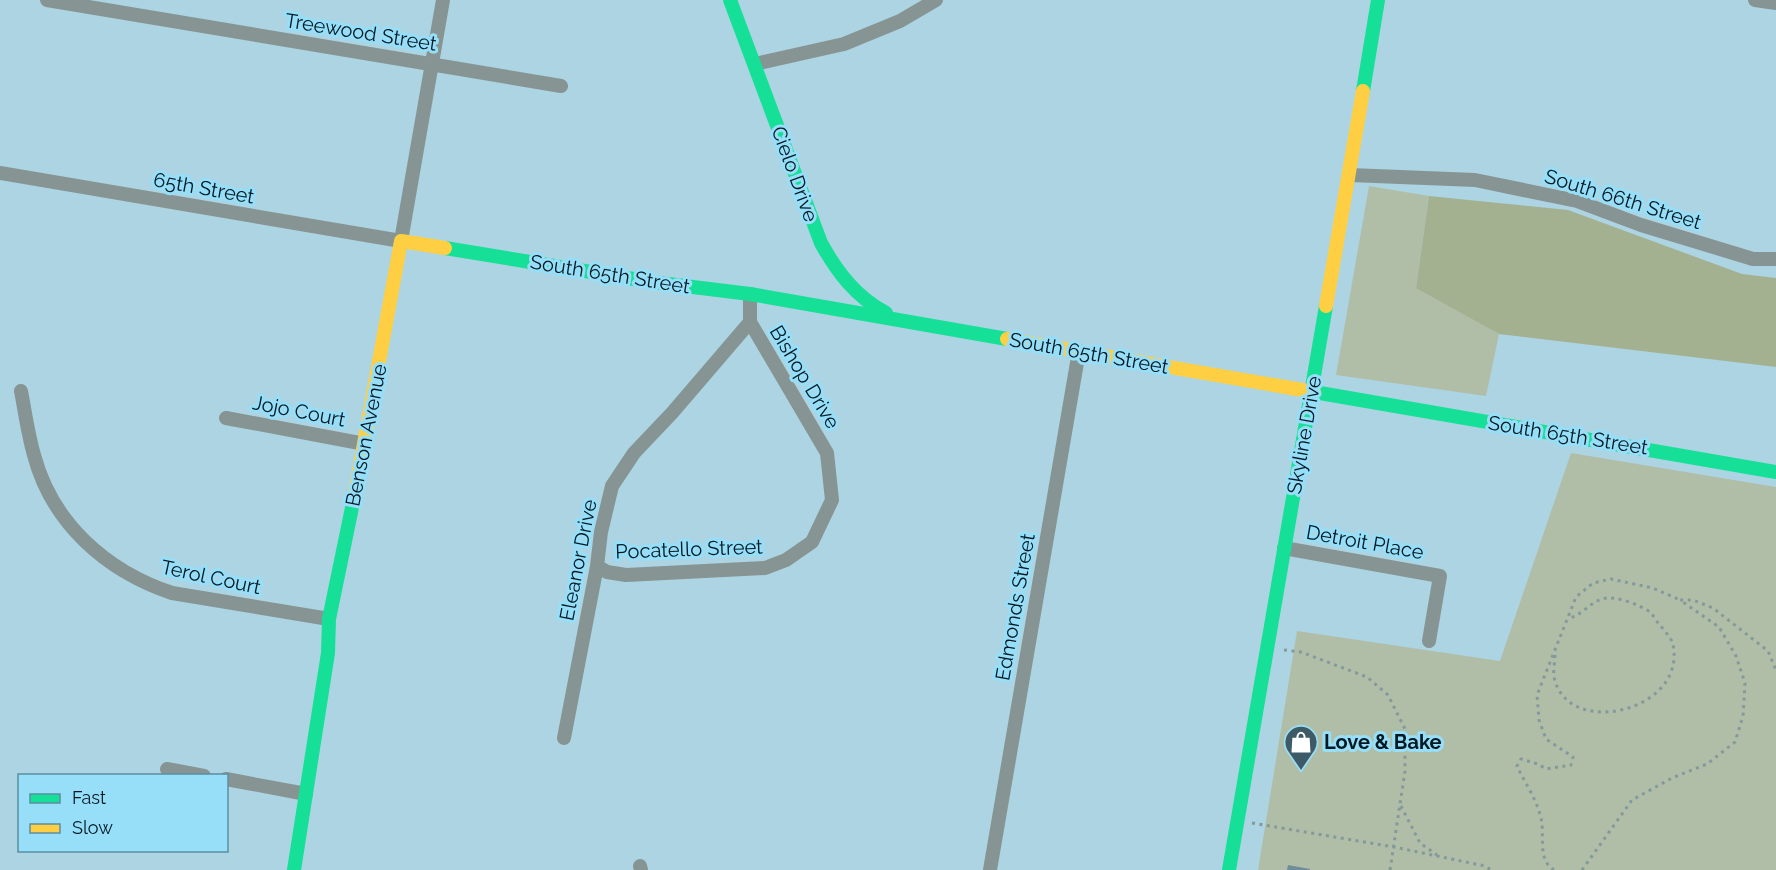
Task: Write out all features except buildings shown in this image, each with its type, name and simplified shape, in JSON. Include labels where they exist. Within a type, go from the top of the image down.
[{"type":"street","name":"Treewood Street","points":[[47,0],[561,86]]},
{"type":"street","name":"Benson Avenue","points":[[294,870],[328,652],[329,619],[365,444],[443,0]]},
{"type":"street","name":"Cielo Drive","points":[[730,0],[828,258],[854,290],[872,306],[899,319]]},
{"type":"street","points":[[755,64],[844,44],[900,21],[936,0]]},
{"type":"street","name":"Skyline Drive","points":[[1229,870],[1350,175],[1378,0]]},
{"type":"street","name":"65th Street","points":[[0,173],[401,241]]},
{"type":"street","name":"South 66th Street","points":[[1350,175],[1475,180],[1577,201],[1641,225],[1753,259],[1776,259]]},
{"type":"street","name":"South 65th Street","points":[[401,241],[899,319],[1776,472]]},
{"type":"street","points":[[750,294],[750,322]]},
{"type":"street","name":"Bishop Drive","points":[[750,322],[827,453],[832,500],[812,542]]},
{"type":"street","name":"Eleanor Drive","points":[[564,738],[597,566],[601,532],[612,486],[634,453],[672,413],[750,322]]},
{"type":"street","name":"Edmonds Street","points":[[990,870],[1079,351]]},
{"type":"street","name":"Terol Court","points":[[21,391],[33,455],[47,491],[57,508],[81,538],[114,566],[151,586],[172,593],[329,619]]},
{"type":"street","name":"Jojo Court","points":[[226,417],[365,444]]},
{"type":"street","name":"Pocatello Street","points":[[597,566],[607,572],[626,574],[765,568],[786,560],[812,542]]},
{"type":"street","name":"Detroit Place","points":[[1284,548],[1440,576],[1429,641]]},
{"type":"street","points":[[167,769],[193,774]]},
{"type":"street","points":[[228,780],[306,794]]},
{"type":"path","points":[[1554,870],[1548,867],[1544,858],[1541,818],[1517,766],[1521,759],[1546,769],[1570,765],[1573,757],[1546,739],[1539,720],[1537,695],[1576,597],[1593,583],[1611,579],[1653,588],[1680,600],[1719,627],[1736,656],[1745,683],[1743,716],[1735,742],[1707,764],[1672,778],[1632,800],[1582,870]]},
{"type":"path","points":[[1556,650],[1554,676],[1567,702],[1582,710],[1600,713],[1629,707],[1653,698],[1666,685],[1675,665],[1673,643],[1650,612],[1624,600],[1606,597],[1587,606],[1574,618],[1568,618]]},
{"type":"path","points":[[1680,600],[1693,600],[1713,608],[1768,651],[1776,670]]},
{"type":"path","points":[[1267,647],[1301,652],[1366,677],[1388,694],[1405,729],[1405,771],[1390,870]]},
{"type":"path","points":[[1401,806],[1420,843],[1439,856]]},
{"type":"path","points":[[1238,820],[1394,847],[1485,866],[1491,870]]},
{"type":"green space","points":[[1369,186],[1429,196],[1416,287],[1499,334],[1486,396],[1336,375]]},
{"type":"green space","points":[[1429,196],[1568,210],[1742,274],[1776,278],[1776,367],[1499,334],[1416,288]]},
{"type":"green space","points":[[1571,453],[1776,487],[1776,870],[1258,870],[1297,631],[1500,661]]},
{"type":"traffic: fast","points":[[730,0],[821,243],[848,283],[875,307],[886,313]]},
{"type":"traffic: fast","points":[[1363,91],[1378,0]]},
{"type":"traffic: fast","points":[[445,248],[652,282],[750,294],[1007,339]]},
{"type":"traffic: fast","points":[[1229,870],[1326,306]]},
{"type":"traffic: fast","points":[[1314,392],[1776,472]]},
{"type":"traffic: fast","points":[[294,870],[328,653],[329,619],[355,493]]},
{"type":"traffic: slow","points":[[1326,306],[1363,91]]},
{"type":"traffic: slow","points":[[355,493],[401,241],[445,248]]},
{"type":"traffic: slow","points":[[1007,339],[1314,392]]},
{"type":"place","name":"Love & Bake","points":[[1301,771]]}]
